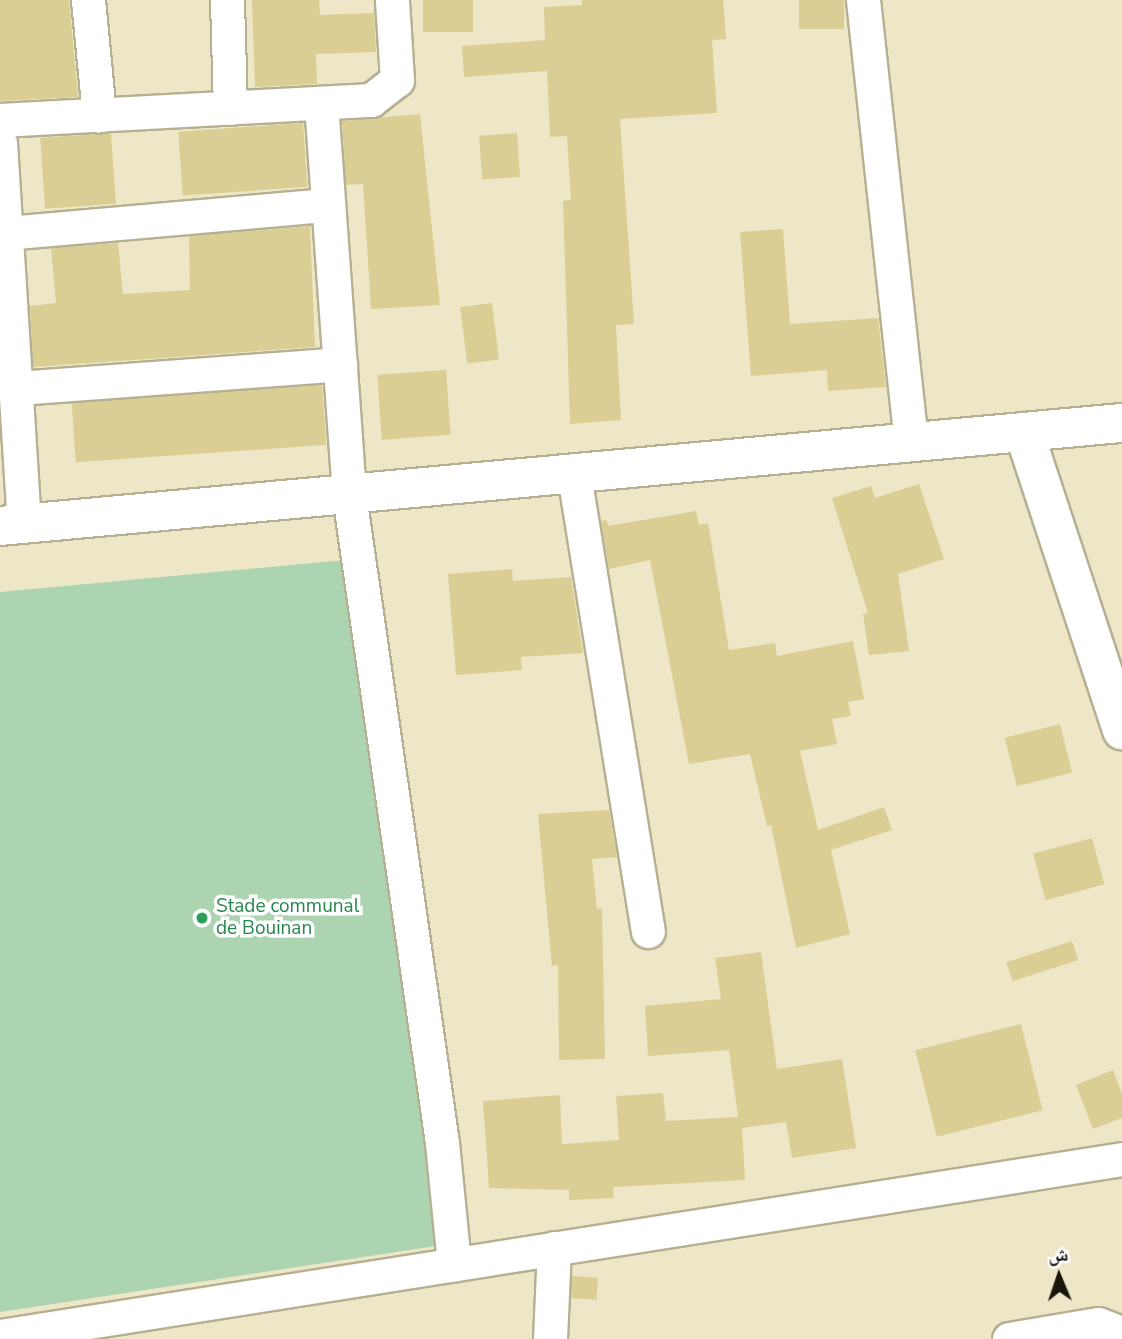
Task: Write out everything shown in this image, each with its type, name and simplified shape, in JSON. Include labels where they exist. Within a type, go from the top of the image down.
[{"type":"main road","points":[[12,525],[574,475],[911,440],[1122,423]]},
{"type":"main road","points":[[1024,432],[1122,730]]},
{"type":"street","points":[[88,0],[99,116]]},
{"type":"street","points":[[226,0],[230,108]]},
{"type":"street","points":[[0,120],[371,100],[397,80],[391,0]]},
{"type":"street","points":[[863,0],[911,440]]},
{"type":"street","points":[[321,103],[349,495],[442,1143],[454,1264]]},
{"type":"street","points":[[0,143],[17,388],[12,525]]},
{"type":"street","points":[[6,233],[328,205]]},
{"type":"street","points":[[17,388],[340,364]]},
{"type":"street","points":[[574,475],[648,931]]},
{"type":"street","points":[[0,1336],[1122,1159]]},
{"type":"street","points":[[550,1339],[554,1248]]},
{"type":"street","points":[[1009,1339],[1098,1324],[1122,1333]]},
{"type":"green space","name":"Stade communal de Bouinan","points":[[356,559],[449,1244],[0,1312],[0,592]]},
{"type":"building","points":[[0,0],[69,0],[78,97],[0,101]]},
{"type":"building","points":[[252,0],[319,0],[320,15],[374,13],[376,52],[316,54],[317,84],[255,87]]},
{"type":"building","points":[[423,0],[473,0],[473,32],[423,32]]},
{"type":"building","points":[[582,0],[723,0],[726,39],[712,40],[717,113],[620,119],[634,324],[616,325],[621,420],[570,424],[563,201],[571,200],[567,136],[550,137],[547,71],[464,77],[462,46],[545,40],[544,7],[582,5]]},
{"type":"building","points":[[799,0],[844,0],[844,29],[799,29]]},
{"type":"building","points":[[420,114],[440,305],[371,309],[363,184],[346,185],[342,121]]},
{"type":"building","points":[[303,123],[307,187],[183,196],[178,132]]},
{"type":"building","points":[[111,133],[116,204],[45,209],[40,138]]},
{"type":"building","points":[[517,133],[520,177],[482,180],[479,136]]},
{"type":"building","points":[[310,226],[315,347],[33,367],[30,306],[56,303],[51,248],[118,243],[123,294],[190,290],[189,236]]},
{"type":"building","points":[[783,229],[790,324],[878,318],[886,387],[828,391],[827,370],[751,376],[740,232]]},
{"type":"building","points":[[492,303],[499,360],[467,363],[460,307]]},
{"type":"building","points":[[446,370],[451,435],[382,440],[377,375]]},
{"type":"building","points":[[322,385],[326,445],[76,462],[72,403]]},
{"type":"building","points":[[919,484],[944,559],[898,574],[909,651],[869,655],[863,614],[868,613],[832,498],[871,486],[875,498]]},
{"type":"building","points":[[696,511],[699,525],[708,523],[729,650],[775,643],[777,656],[853,641],[864,699],[848,702],[851,716],[832,719],[837,744],[800,751],[818,830],[884,807],[892,830],[831,850],[850,934],[796,948],[771,825],[767,826],[750,754],[689,764],[650,560],[609,569],[601,521],[607,520],[608,526]]},
{"type":"building","points":[[512,569],[513,581],[571,577],[583,653],[521,657],[522,670],[456,675],[448,574]]},
{"type":"building","points":[[1060,724],[1072,773],[1017,786],[1005,738]]},
{"type":"building","points":[[609,810],[617,857],[592,859],[597,909],[602,908],[605,1059],[559,1060],[558,965],[552,966],[538,814]]},
{"type":"building","points":[[1092,838],[1104,884],[1046,900],[1033,854]]},
{"type":"building","points":[[1072,941],[1078,960],[1013,981],[1006,962]]},
{"type":"building","points":[[761,952],[777,1069],[842,1059],[856,1148],[792,1158],[786,1122],[742,1128],[745,1180],[613,1187],[614,1198],[569,1200],[569,1190],[489,1188],[483,1101],[560,1095],[562,1144],[619,1140],[616,1096],[663,1093],[666,1121],[738,1117],[729,1050],[648,1056],[645,1006],[721,999],[715,958]]},
{"type":"building","points":[[1021,1024],[1043,1110],[937,1137],[915,1050]]},
{"type":"building","points":[[1113,1070],[1122,1094],[1122,1118],[1093,1129],[1076,1085]]},
{"type":"building","points":[[572,1276],[598,1278],[596,1300],[570,1298]]},
{"type":"place","name":"Stade communal de Bouinan","points":[[202,918]]}]
